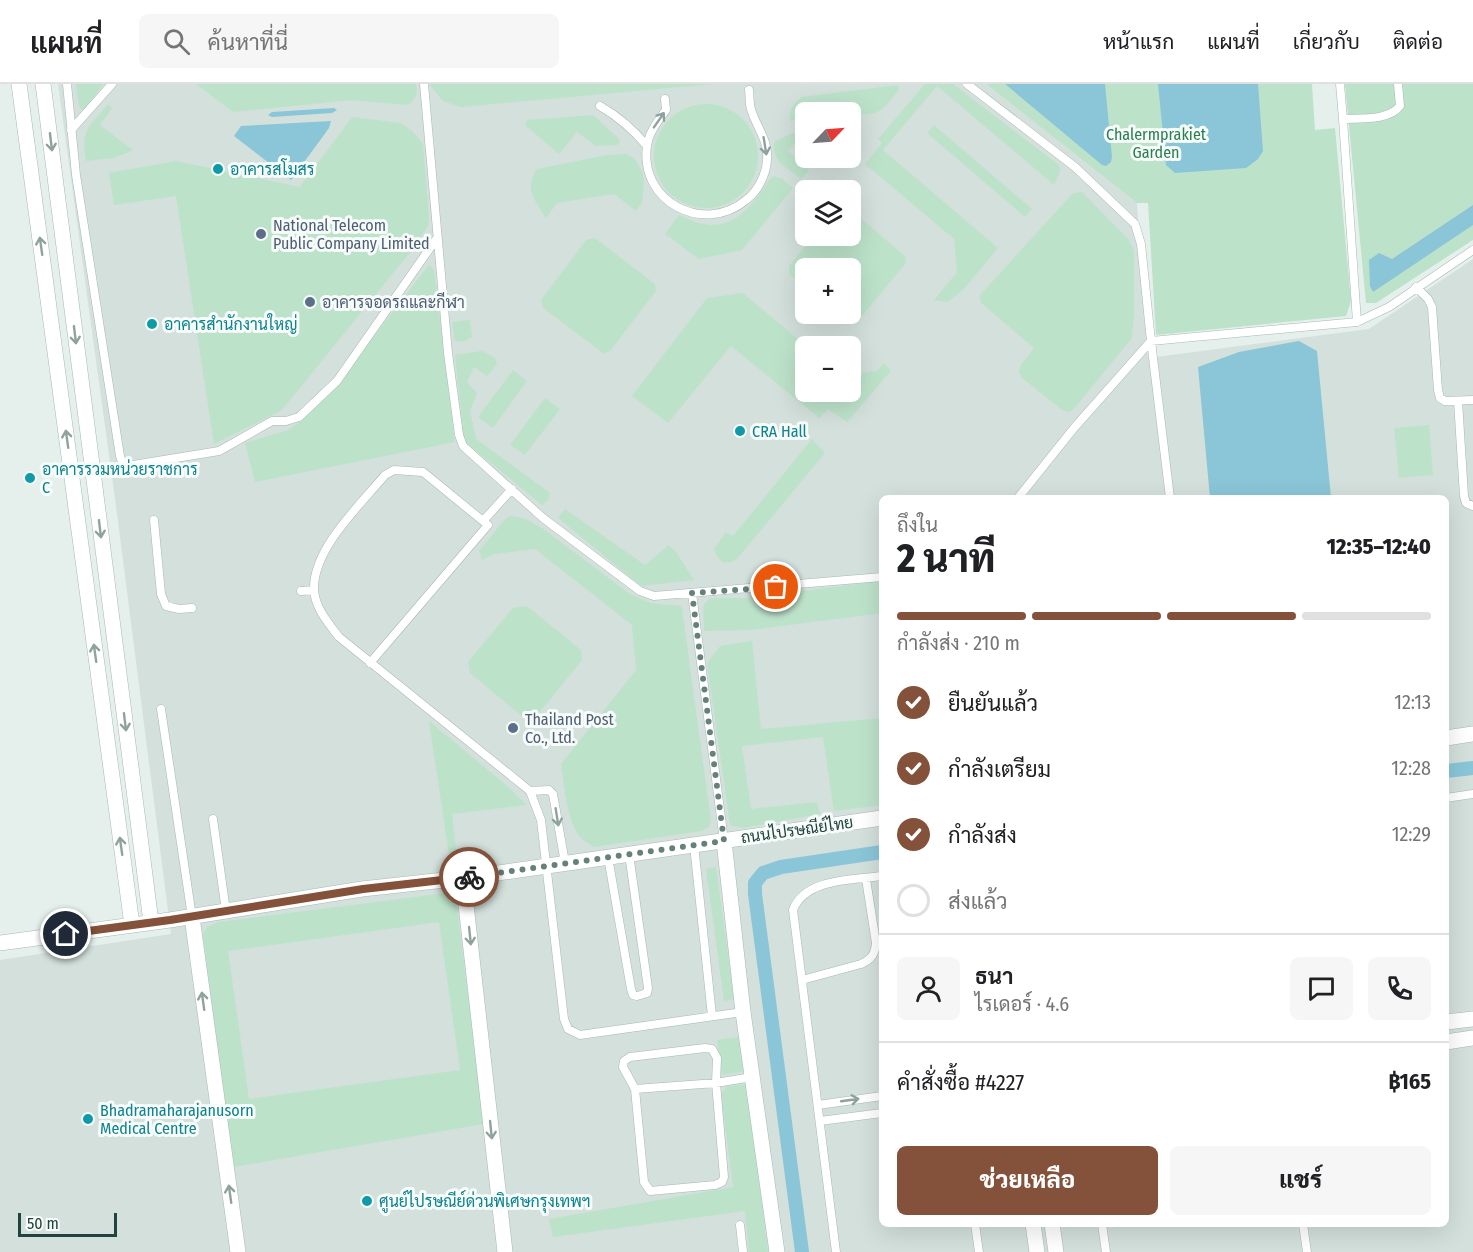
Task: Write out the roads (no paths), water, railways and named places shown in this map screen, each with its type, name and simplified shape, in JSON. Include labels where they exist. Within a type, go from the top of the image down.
[{"type":"street","points":[[19,84],[132,925]]},
{"type":"street","points":[[43,84],[151,922]]},
{"type":"street","points":[[1449,738],[1473,734]]},
{"type":"street","name":"ถนนไปรษณีย์ไทย","points":[[0,944],[363,889],[464,878],[879,818]]},
{"type":"street","points":[[724,841],[743,1012],[777,1252]]},
{"type":"street","points":[[126,879],[136,883],[141,881],[145,875]]},
{"type":"street","points":[[464,878],[505,1252]]},
{"type":"street","points":[[192,916],[238,1252]]},
{"type":"street","points":[[1449,1022],[1473,1019]]},
{"type":"street","points":[[1449,1041],[1473,1038]]},
{"type":"street","points":[[1033,1227],[1036,1252]]},
{"type":"street","points":[[1052,1227],[1056,1252]]},
{"type":"lane","points":[[68,84],[76,175],[118,444],[122,462],[127,466],[219,451],[272,422],[299,417],[336,381],[437,238]]},
{"type":"lane","points":[[71,130],[112,84]]},
{"type":"lane","points":[[424,84],[448,353],[459,435],[463,446],[543,518],[640,591],[654,596],[879,577]]},
{"type":"lane","points":[[967,84],[1075,167],[1135,224],[1141,244],[1150,341],[1170,495]]},
{"type":"lane","points":[[1340,84],[1357,322]]},
{"type":"lane","points":[[1343,119],[1388,115],[1395,112],[1400,106],[1398,84]]},
{"type":"lane","points":[[665,99],[666,110],[653,126],[647,146],[647,166],[654,185],[666,200],[682,210],[701,215],[720,214],[738,207],[752,195],[763,179],[767,160],[765,140],[751,108],[749,90]]},
{"type":"lane","points":[[600,106],[618,116],[636,132],[647,146]]},
{"type":"lane","points":[[1020,495],[1074,428],[1150,341],[1357,322],[1389,307],[1473,250]]},
{"type":"lane","points":[[1416,287],[1432,307],[1440,398],[1444,401],[1473,400]]},
{"type":"lane","points":[[1458,401],[1464,496],[1466,503],[1473,506]]},
{"type":"lane","points":[[370,663],[488,525],[423,472],[394,470],[385,475],[330,542],[317,570],[314,590],[318,605],[339,637],[370,663],[530,790],[541,820],[564,1019],[568,1029],[580,1035],[743,1012]]},
{"type":"lane","points":[[483,521],[512,489]]},
{"type":"lane","points":[[154,520],[161,594],[166,606],[179,609],[192,608]]},
{"type":"lane","points":[[301,591],[314,590]]},
{"type":"lane","points":[[692,593],[724,841]]},
{"type":"lane","points":[[161,709],[192,916]]},
{"type":"lane","points":[[530,790],[549,790],[553,795],[565,863]]},
{"type":"lane","points":[[1449,798],[1473,794]]},
{"type":"lane","points":[[213,819],[226,911]]},
{"type":"lane","points":[[694,845],[712,1016]]},
{"type":"lane","points":[[608,857],[631,989],[633,995],[644,996],[648,988],[629,854]]},
{"type":"lane","points":[[836,1252],[794,910],[797,900],[815,888],[879,877]]},
{"type":"lane","points":[[802,980],[861,964],[870,959],[875,952],[876,943],[866,879]]},
{"type":"lane","points":[[712,1049],[717,1058],[716,1083],[724,1177],[722,1182],[716,1185],[655,1191],[647,1187],[644,1182],[634,1089],[623,1067],[624,1060],[630,1057],[712,1049]]},
{"type":"lane","points":[[634,1089],[716,1083],[753,1077]]},
{"type":"lane","points":[[818,1105],[879,1096]]},
{"type":"lane","points":[[820,1121],[879,1113]]},
{"type":"lane","points":[[740,1225],[743,1252]]},
{"type":"lane","points":[[975,1227],[979,1252]]},
{"type":"lane","points":[[1102,1227],[1106,1252]]},
{"type":"lane","points":[[1303,1227],[1307,1252]]},
{"type":"water","points":[[1005,84],[1105,84],[1111,162],[1106,166],[1102,165]]},
{"type":"water","points":[[1158,84],[1258,84],[1263,151],[1258,159],[1246,168],[1175,173],[1166,165]]},
{"type":"water","points":[[334,108],[337,110],[332,113],[272,117],[268,115],[272,112]]},
{"type":"water","points":[[331,121],[329,128],[291,180],[234,136],[241,126]]},
{"type":"water","points":[[1473,205],[1473,225],[1373,292],[1370,286],[1369,260],[1379,253],[1392,259]]},
{"type":"water","points":[[1299,341],[1317,351],[1331,495],[1210,495],[1198,367],[1239,352]]},
{"type":"waterway","points":[[1449,771],[1473,768]]},
{"type":"waterway","points":[[802,1252],[755,883],[763,873],[781,867],[879,852]]},
{"type":"place","name":"อาคารสโมสร","points":[[218,169]]},
{"type":"place","name":"National Telecom Public Company Limited","points":[[261,234]]},
{"type":"place","name":"อาคารจอดรถและกีฬา","points":[[310,302]]},
{"type":"place","name":"อาคารสำนักงานใหญ่","points":[[152,324]]},
{"type":"place","name":"CRA Hall","points":[[740,431]]},
{"type":"place","name":"อาคารรวมหน่วยราชการ C","points":[[30,478]]},
{"type":"place","name":"Thailand Post Co., Ltd.","points":[[513,728]]},
{"type":"place","name":"Bhadramaharajanusorn Medical Centre","points":[[88,1119]]},
{"type":"place","name":"ศูนย์ไปรษณีย์ด่วนพิเศษกรุงเทพฯ","points":[[367,1201]]},
{"type":"park label","name":"Chalermprakiet Garden","points":[[1156,143]]}]
